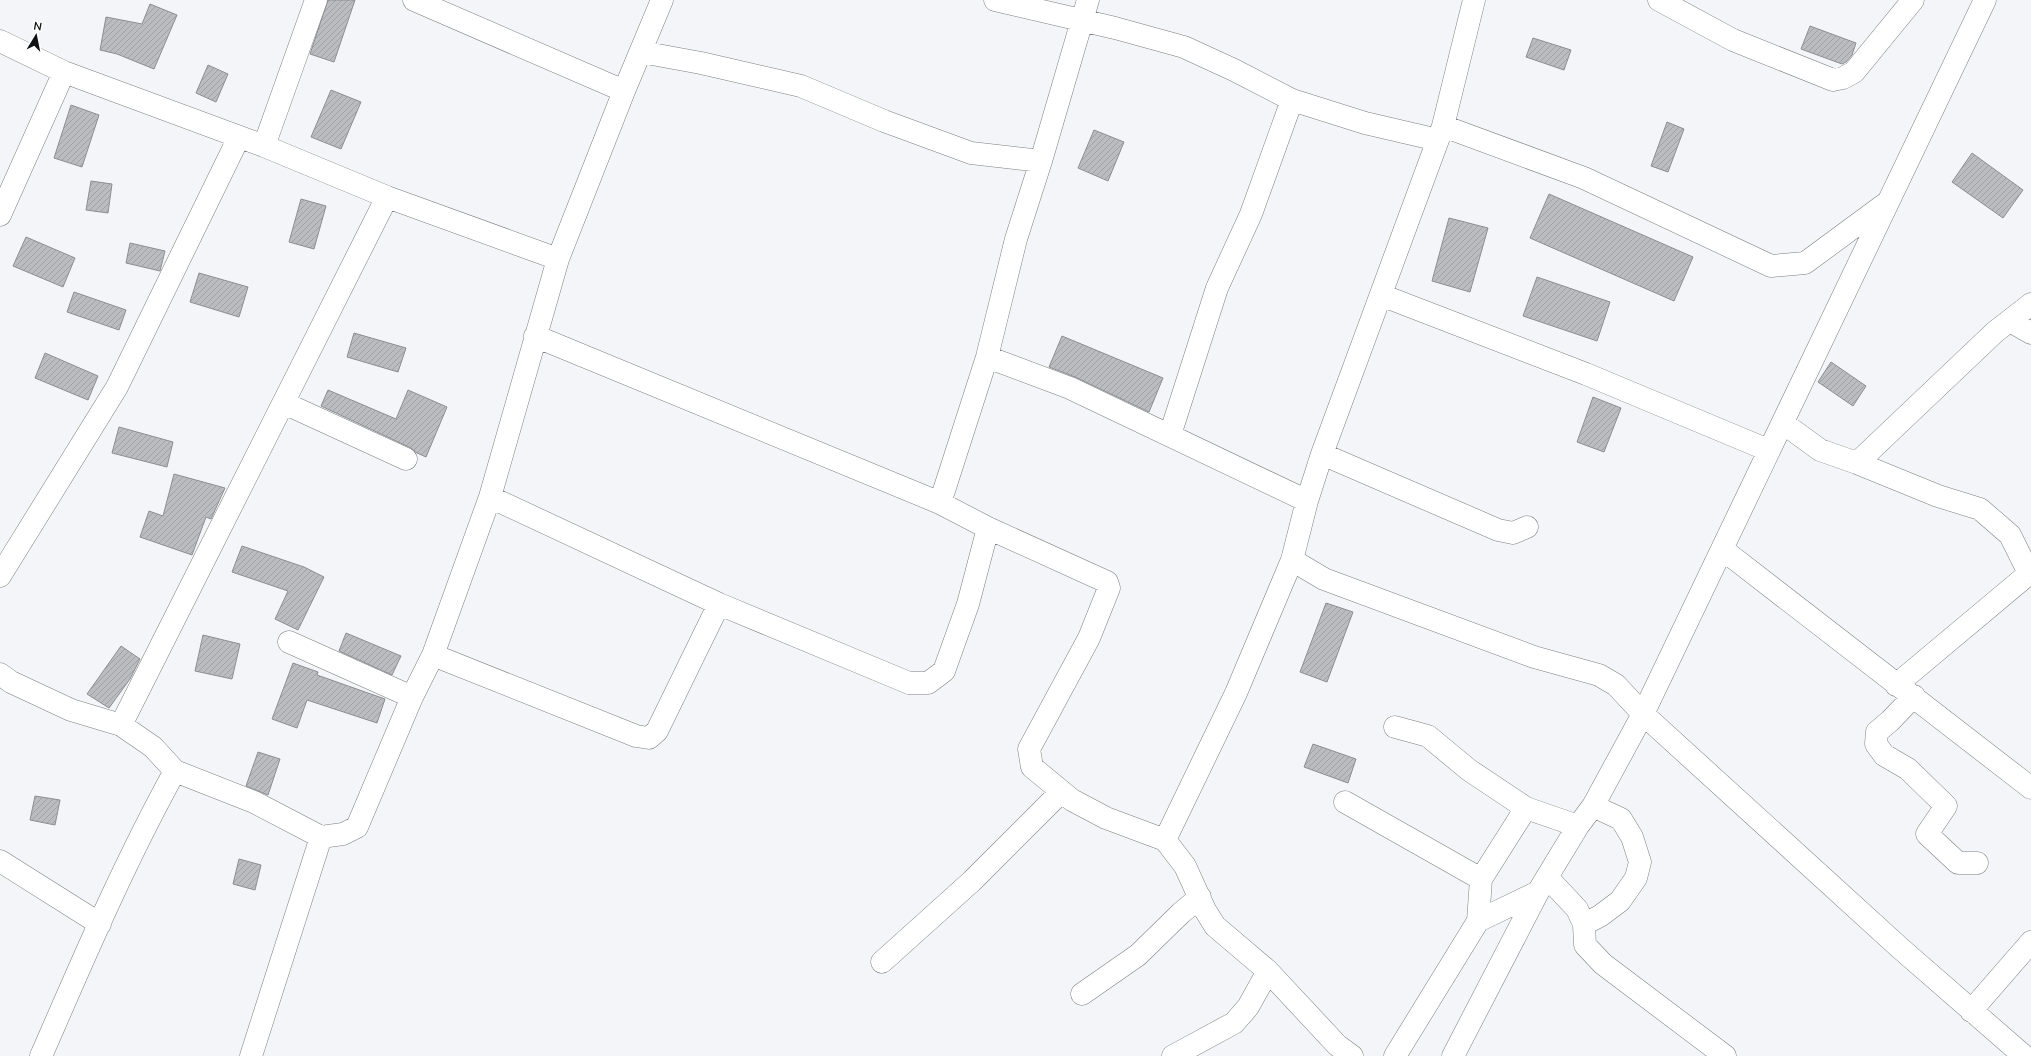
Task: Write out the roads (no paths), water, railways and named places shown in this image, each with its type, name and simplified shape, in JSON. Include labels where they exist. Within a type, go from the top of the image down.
[{"type":"street","points":[[264,146],[316,0]]},
{"type":"street","points":[[414,0],[624,91]]},
{"type":"street","points":[[0,674],[12,682],[71,710],[121,726],[153,747],[175,771],[254,802],[321,837],[344,834],[357,827],[412,697],[433,655],[490,497],[558,260],[624,91],[662,0]]},
{"type":"street","points":[[995,0],[1115,28],[1184,47],[1234,70],[1292,100],[1365,123],[1440,133],[1584,178],[1771,266],[1805,263],[1887,203]]},
{"type":"street","points":[[940,503],[987,357],[1016,239],[1041,161],[1088,0]]},
{"type":"street","points":[[1165,840],[1236,693],[1292,560],[1307,501],[1322,454],[1440,133],[1474,0]]},
{"type":"street","points":[[1659,0],[1733,40],[1833,80],[1843,78],[1854,72],[1914,0]]},
{"type":"street","points":[[1453,1056],[1543,885],[1578,826],[1593,806],[1643,714],[1768,450],[1783,422],[1887,203],[1986,0]]},
{"type":"street","points":[[0,41],[64,72],[264,146],[386,197],[558,260]]},
{"type":"street","points":[[641,52],[702,63],[801,86],[884,121],[971,153],[1041,161]]},
{"type":"street","points":[[1,211],[64,72]]},
{"type":"street","points":[[1170,435],[1217,288],[1251,214],[1292,100]]},
{"type":"street","points":[[0,576],[117,387],[239,137]]},
{"type":"street","points":[[121,726],[386,197]]},
{"type":"street","points":[[1381,296],[1586,374],[1768,450]]},
{"type":"street","points":[[1857,462],[1995,332],[2031,304]]},
{"type":"street","points":[[2010,321],[2031,333]]},
{"type":"street","points":[[535,336],[752,427],[940,503],[988,528],[1107,582],[1109,585],[1089,638],[1029,749],[1032,767],[1072,800],[1106,818],[1165,840],[1185,866],[1215,926],[1268,971],[1337,1045],[1352,1056]]},
{"type":"street","points":[[987,357],[1070,388],[1307,501]]},
{"type":"street","points":[[284,403],[406,459]]},
{"type":"street","points":[[1783,422],[1820,450],[1857,462],[1938,496],[1980,509],[2010,535],[2030,572],[1905,690],[1890,721],[1877,732],[1876,744],[1884,755],[1908,769],[1946,806],[1941,816],[1927,834],[1958,863],[1977,862]]},
{"type":"street","points":[[1322,454],[1498,530],[1513,533],[1527,527]]},
{"type":"street","points":[[490,497],[719,604],[909,683],[928,683],[944,671],[968,604],[988,528]]},
{"type":"street","points":[[1722,549],[2031,788]]},
{"type":"street","points":[[1292,560],[1324,579],[1534,657],[1599,675],[1616,685],[1643,714],[1971,1011],[2024,1056]]},
{"type":"street","points":[[433,655],[636,736],[649,738],[657,731],[719,604]]},
{"type":"street","points":[[289,642],[412,697]]},
{"type":"street","points":[[1395,727],[1428,736],[1469,770],[1526,808],[1578,826]]},
{"type":"street","points":[[41,1056],[100,924],[156,806],[175,771]]},
{"type":"street","points":[[882,962],[972,881],[1061,792]]},
{"type":"street","points":[[1346,802],[1481,880]]},
{"type":"street","points":[[1584,924],[1600,916],[1620,901],[1636,878],[1640,862],[1632,838],[1620,819],[1593,806]]},
{"type":"street","points":[[1395,1056],[1478,921],[1481,880],[1526,808]]},
{"type":"street","points":[[251,1056],[321,837]]},
{"type":"street","points":[[0,861],[100,924]]},
{"type":"street","points":[[1478,921],[1543,885]]},
{"type":"street","points":[[1543,885],[1577,909],[1584,924],[1585,945],[1603,964],[1725,1056]]},
{"type":"street","points":[[1082,994],[1138,955],[1180,913],[1200,897]]},
{"type":"street","points":[[1971,1011],[2031,942]]},
{"type":"street","points":[[1173,1056],[1234,1023],[1248,1007],[1268,971]]}]
